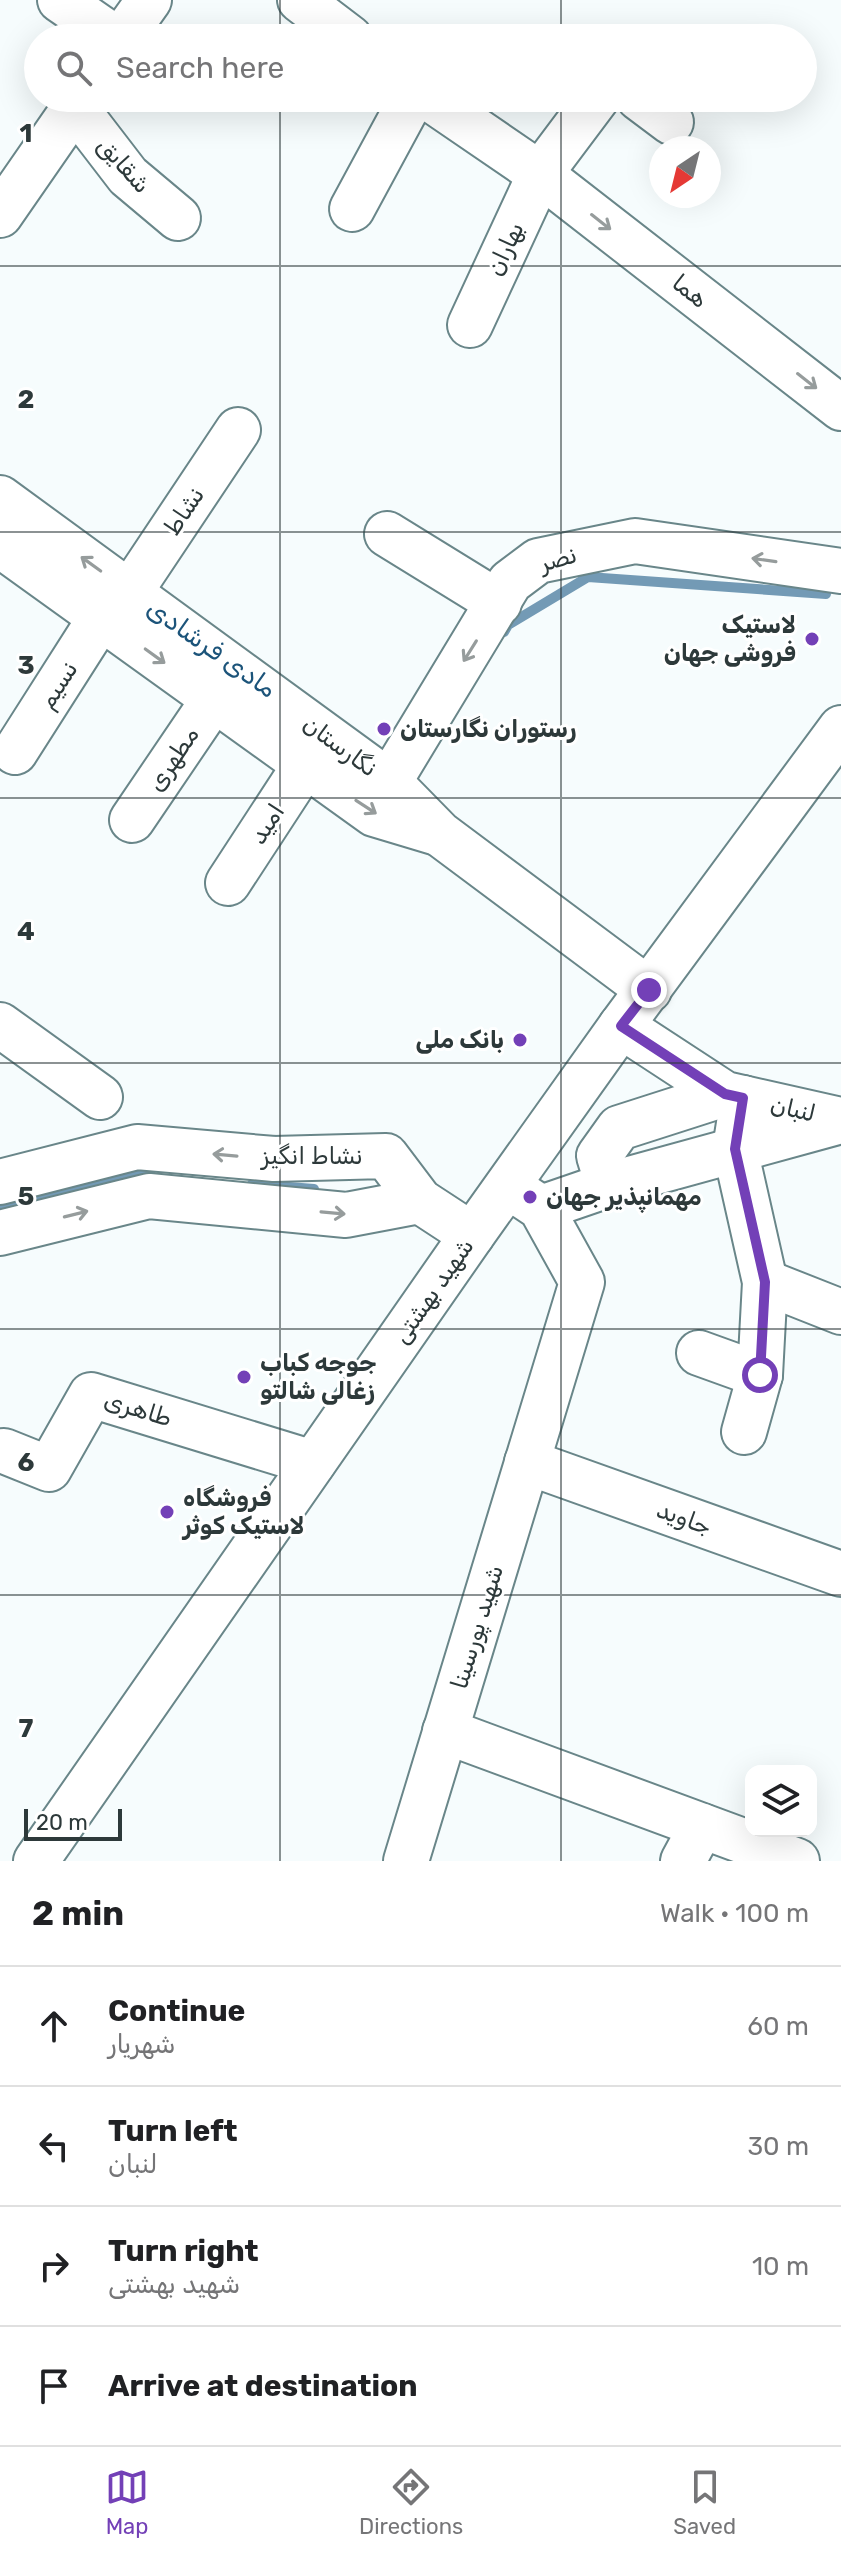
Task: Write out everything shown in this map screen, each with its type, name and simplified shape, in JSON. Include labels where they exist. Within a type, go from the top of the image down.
[{"type":"street","points":[[60,0],[95,24]]},
{"type":"street","points":[[132,24],[149,0]]},
{"type":"street","points":[[300,0],[332,24]]},
{"type":"street","points":[[7,191],[70,112]]},
{"type":"street","name":"شقایق","points":[[85,112],[128,176],[178,218]]},
{"type":"street","points":[[352,209],[404,112]]},
{"type":"street","name":"هما","points":[[449,112],[540,174],[841,408]]},
{"type":"street","name":"بهاران","points":[[470,325],[540,174],[586,112]]},
{"type":"street","name":"نشاط","points":[[116,605],[238,430]]},
{"type":"street","name":"نگارستان","points":[[0,498],[214,699],[374,814],[440,834]]},
{"type":"street","points":[[387,534],[499,603]]},
{"type":"street","name":"نصر","points":[[389,782],[510,582],[538,561],[635,541],[841,571]]},
{"type":"street","name":"نگارستان","points":[[0,545],[116,605],[389,782],[440,834],[649,990]]},
{"type":"street","name":"نسیم","points":[[15,752],[116,605]]},
{"type":"street","name":"مطهری","points":[[132,820],[214,699]]},
{"type":"street","name":"شهید بهشتی","points":[[629,1031],[649,990],[841,728]]},
{"type":"street","name":"شهید بهشتی","points":[[61,1861],[524,1196],[629,1031],[841,761]]},
{"type":"street","name":"امید","points":[[228,883],[305,765]]},
{"type":"street","points":[[0,1025],[100,1097]]},
{"type":"street","name":"لنبان","points":[[629,1031],[734,1096],[841,1121]]},
{"type":"street","points":[[608,1185],[599,1156],[619,1128],[734,1096],[735,1149],[765,1282],[760,1375],[744,1432]]},
{"type":"street","points":[[524,1196],[608,1185],[841,1121]]},
{"type":"street","name":"نشاط انگیز","points":[[0,1182],[137,1147],[274,1159],[386,1156],[420,1201]]},
{"type":"street","points":[[0,1233],[149,1196],[346,1215],[420,1201],[472,1235]]},
{"type":"street","name":"شهید بهشتی","points":[[36,1861],[472,1235],[524,1196]]},
{"type":"street","name":"شهید پورسینا","points":[[406,1861],[582,1282],[524,1196]]},
{"type":"street","points":[[765,1282],[841,1312]]},
{"type":"street","points":[[699,1353],[760,1375]]},
{"type":"street","name":"طاهری","points":[[4,1451],[49,1469],[91,1395],[313,1463]]},
{"type":"street","name":"جاوید","points":[[527,1462],[841,1574]]},
{"type":"street","points":[[445,1731],[692,1844],[797,1861]]},
{"type":"waterway","name":"مادی فرشادی","points":[[504,632],[508,625],[588,577],[826,594]]},
{"type":"waterway","points":[[0,1205],[124,1174],[152,1176]]},
{"type":"waterway","points":[[252,1184],[314,1189]]},
{"type":"place","name":"لاستیک فروشی جهان","points":[[812,639]]},
{"type":"place","name":"رستوران نگارستان","points":[[384,729]]},
{"type":"place","name":"بانک ملی","points":[[520,1040]]},
{"type":"place","name":"مهمانپذیر جهان","points":[[530,1197]]},
{"type":"place","name":"جوجه کباب زغالی شالتو","points":[[244,1377]]},
{"type":"place","name":"فروشگاه لاستیک کوثر","points":[[167,1512]]},
{"type":"route","points":[[649,990],[621,1026],[725,1094],[743,1098],[735,1149],[765,1282],[760,1375]]}]
